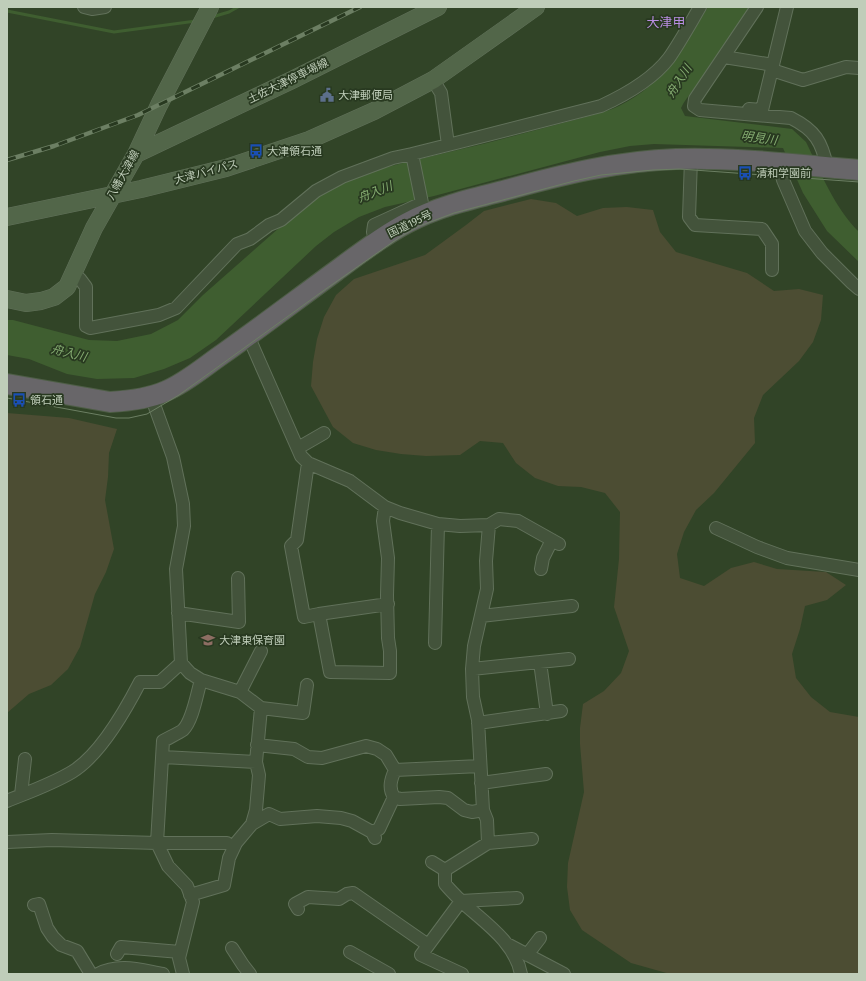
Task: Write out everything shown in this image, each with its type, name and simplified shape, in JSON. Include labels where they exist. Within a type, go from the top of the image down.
[{"type":"highway","name":"国道195号","points":[[7,384],[110,402],[151,396],[166,391],[181,383],[376,241],[407,223],[423,215],[466,201],[562,175],[634,162],[691,159],[711,159],[859,170]]},
{"type":"main road","name":"八幡大津線","points":[[7,299],[26,303],[41,301],[54,297],[67,287],[94,228],[136,154],[158,105],[210,7]]},
{"type":"main road","name":"土佐大津停車場線","points":[[136,154],[292,80],[438,7]]},
{"type":"main road","name":"大津バイパス","points":[[7,217],[141,189],[226,168],[309,140],[374,111],[433,80],[528,9]]},
{"type":"street","points":[[84,7],[92,9],[105,7]]},
{"type":"street","points":[[237,244],[250,239],[268,225],[281,220],[316,191],[342,177],[393,158],[412,156],[448,145],[601,106],[624,95],[660,68],[669,58],[700,7]]},
{"type":"street","points":[[694,106],[695,99],[757,7]]},
{"type":"street","points":[[694,106],[762,110],[787,7]]},
{"type":"street","points":[[724,57],[772,68],[803,80],[846,67],[859,68]]},
{"type":"street","points":[[433,80],[441,93],[448,145]]},
{"type":"street","points":[[694,106],[700,110],[792,118],[802,123],[811,131],[823,148],[824,167]]},
{"type":"street","points":[[376,241],[373,232],[374,225],[422,203],[412,156]]},
{"type":"street","points":[[691,159],[689,217],[695,225],[762,229],[772,244],[772,270]]},
{"type":"street","points":[[784,164],[783,180],[805,231],[822,253],[859,289]]},
{"type":"street","points":[[73,275],[80,279],[86,287],[86,326],[90,328],[159,315],[176,308],[258,224],[278,212]]},
{"type":"street","points":[[245,337],[251,342],[298,448],[308,463],[350,481],[385,507],[400,514],[438,524],[460,526],[489,525],[499,520],[518,520],[555,542],[543,558],[541,569]]},
{"type":"street","points":[[151,396],[172,457],[183,504],[184,526],[176,570],[181,663],[190,673],[200,680],[240,692],[261,708],[303,714],[306,685]]},
{"type":"street","points":[[298,448],[324,433]]},
{"type":"street","points":[[308,463],[297,540],[291,546],[304,617],[388,604]]},
{"type":"street","points":[[319,614],[330,672],[390,673],[390,651],[388,638],[388,558],[383,521],[385,507]]},
{"type":"street","points":[[434,643],[438,524]]},
{"type":"street","points":[[488,843],[487,820],[483,810],[478,723],[473,697],[472,669],[474,646],[487,589],[486,561],[489,525]]},
{"type":"street","points":[[716,528],[757,547],[787,558],[859,570]]},
{"type":"street","points":[[178,613],[239,622],[238,578]]},
{"type":"street","points":[[481,616],[572,606]]},
{"type":"street","points":[[240,692],[261,651]]},
{"type":"street","points":[[472,669],[569,658]]},
{"type":"street","points":[[540,662],[547,714]]},
{"type":"street","points":[[7,801],[79,767],[99,748],[128,704],[140,682],[160,682],[181,663]]},
{"type":"street","points":[[183,974],[179,958],[193,902],[187,886],[168,866],[157,844],[163,741],[182,731],[188,722],[200,680]]},
{"type":"street","points":[[252,824],[256,810],[259,775],[256,762],[261,708]]},
{"type":"street","points":[[478,723],[562,712]]},
{"type":"street","points":[[257,745],[294,749],[308,757],[322,758],[366,746],[377,749],[386,755],[395,770]]},
{"type":"street","points":[[163,757],[256,762]]},
{"type":"street","points":[[21,795],[25,759]]},
{"type":"street","points":[[395,770],[480,766]]},
{"type":"street","points":[[395,770],[391,778],[390,787],[391,794],[394,798],[400,799],[439,796],[448,798],[464,810],[472,812],[483,810]]},
{"type":"street","points":[[481,783],[546,774]]},
{"type":"street","points":[[190,895],[224,885],[229,858],[236,843],[252,824],[269,814],[280,819],[317,816],[341,818],[352,821],[373,835],[379,829],[394,798]]},
{"type":"street","points":[[445,870],[488,843],[532,839]]},
{"type":"street","points":[[7,842],[52,840],[157,844],[227,843]]},
{"type":"street","points":[[432,862],[445,870]]},
{"type":"street","points":[[445,870],[444,884],[487,923],[507,944],[521,974]]},
{"type":"street","points":[[298,909],[295,904],[308,897],[339,899],[347,894],[353,893],[428,945]]},
{"type":"street","points":[[461,901],[517,898]]},
{"type":"street","points":[[461,901],[421,955],[462,974]]},
{"type":"street","points":[[34,905],[39,904],[47,928],[53,937],[61,945],[77,951],[91,974]]},
{"type":"street","points":[[527,955],[540,938]]},
{"type":"street","points":[[507,944],[564,974]]},
{"type":"street","points":[[117,954],[121,947],[180,952]]},
{"type":"street","points":[[232,948],[250,974]]},
{"type":"street","points":[[350,952],[389,974]]},
{"type":"street","points":[[98,974],[117,967],[163,974]]},
{"type":"shaded area","points":[[531,199],[556,203],[577,216],[603,208],[627,207],[653,210],[660,232],[676,252],[747,273],[774,291],[799,289],[823,295],[821,320],[813,342],[799,361],[763,395],[754,418],[755,443],[714,493],[696,510],[684,532],[677,554],[680,578],[704,586],[731,568],[754,562],[777,569],[826,572],[846,585],[827,600],[805,606],[792,654],[796,678],[811,697],[830,712],[859,717],[859,974],[670,974],[631,963],[582,930],[570,910],[567,887],[568,863],[584,792],[580,744],[583,704],[604,691],[621,673],[629,651],[614,607],[619,559],[620,512],[605,493],[581,487],[558,486],[535,478],[516,463],[503,443],[480,441],[460,455],[426,456],[376,450],[353,443],[333,427],[311,386],[317,339],[324,317],[336,295],[354,279],[425,255],[484,211]]},
{"type":"shaded area","points":[[7,413],[69,418],[117,429],[109,453],[105,500],[114,549],[106,572],[95,594],[80,647],[68,669],[51,685],[29,694],[7,713]]},
{"type":"water","points":[[708,7],[749,7],[713,65],[681,108],[685,116],[792,129],[806,142],[835,201],[859,232],[859,262],[827,231],[803,193],[783,148],[654,144],[630,146],[600,152],[434,196],[385,207],[359,217],[334,232],[316,246],[216,340],[190,358],[164,369],[134,378],[97,379],[67,374],[29,359],[7,355],[7,320],[13,320],[89,340],[117,341],[151,334],[178,320],[203,295],[304,206],[334,187],[373,171],[593,115],[619,106],[648,87],[660,76],[681,50]]},
{"type":"waterway","points":[[212,17],[229,12],[238,7]]},
{"type":"waterway","points":[[7,11],[114,32],[196,21]]},
{"type":"tram line","points":[[7,398],[116,418],[129,418],[147,414],[179,395],[323,291],[400,237],[417,227],[454,213],[574,181],[601,175],[680,169],[859,182]]},
{"type":"railway","points":[[7,160],[54,146],[138,115],[360,7]]},
{"type":"place","name":"大津郵便局","points":[[327,95]]},
{"type":"place","name":"大津領石通","points":[[256,151]]},
{"type":"place","name":"清和学園前","points":[[745,173]]},
{"type":"place","name":"領石通","points":[[19,400]]},
{"type":"place","name":"大津東保育園","points":[[208,640]]},
{"type":"district","name":"大津甲","points":[[666,22]]},
{"type":"water label","name":"舟入川","points":[[679,81]]},
{"type":"water label","name":"明見川","points":[[759,138]]},
{"type":"water label","name":"舟入川","points":[[375,192]]},
{"type":"water label","name":"舟入川","points":[[69,353]]}]
